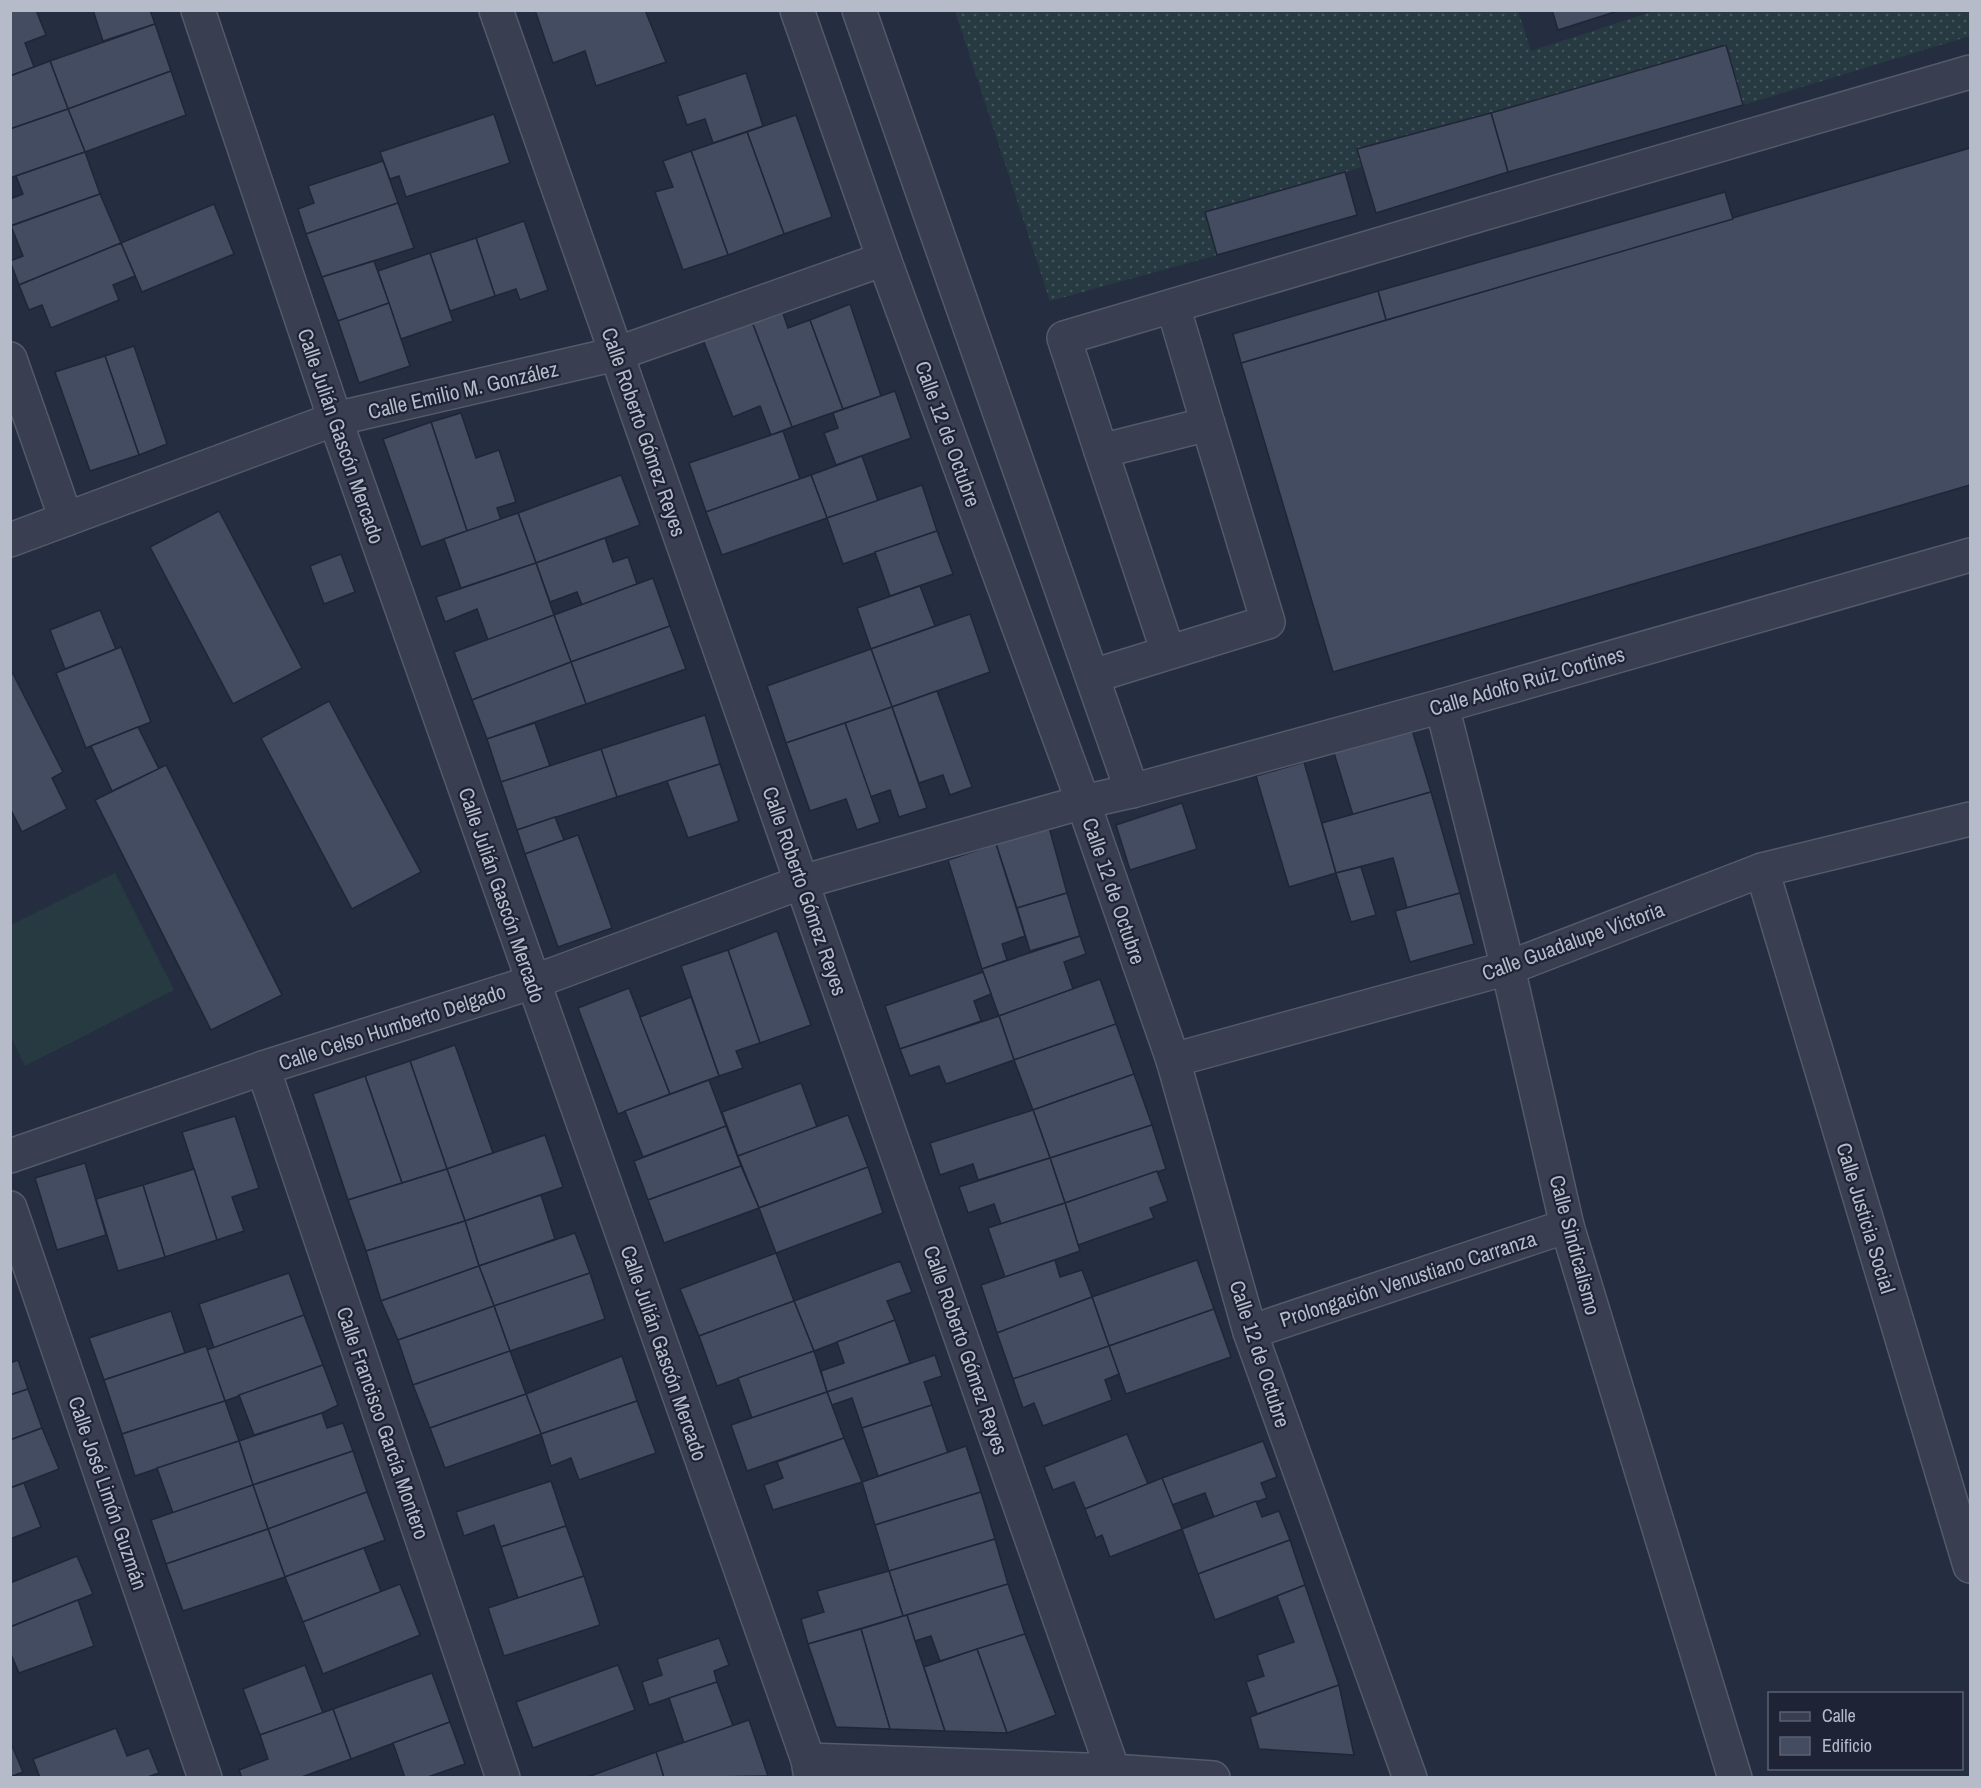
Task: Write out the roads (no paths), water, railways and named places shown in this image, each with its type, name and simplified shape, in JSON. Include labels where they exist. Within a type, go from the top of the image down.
[{"type":"street","name":"Calle Julián Gascón Mercado","points":[[198,10],[335,420],[809,1769]]},
{"type":"street","name":"Calle Roberto Gómez Reyes","points":[[496,10],[1113,1772]]},
{"type":"street","name":"Calle 12 de Octubre","points":[[797,10],[884,259],[1083,802],[1173,1060],[1250,1332],[1410,1778]]},
{"type":"street","points":[[860,10],[1132,791]]},
{"type":"street","points":[[1168,652],[1064,338],[1971,72]]},
{"type":"street","name":"Calle Emilio M. González","points":[[10,540],[335,420],[616,354],[884,259]]},
{"type":"street","points":[[1093,676],[1268,622],[1173,306]]},
{"type":"street","points":[[10,360],[66,519]]},
{"type":"street","points":[[1101,451],[1208,424]]},
{"type":"street","name":"Calle Adolfo Ruiz Cortines","points":[[1083,802],[1132,791],[1442,706],[1971,555]]},
{"type":"street","name":"Calle Sindicalismo","points":[[1442,706],[1508,968],[1567,1226],[1735,1778]]},
{"type":"street","name":"Calle Celso Humberto Delgado","points":[[10,1156],[263,1068],[533,982],[802,882],[1083,802]]},
{"type":"street","name":"Calle Guadalupe Victoria","points":[[1173,1060],[1508,968],[1761,870],[1971,819]]},
{"type":"street","name":"Calle Justicia Social","points":[[1761,870],[1971,1566]]},
{"type":"street","name":"Calle Francisco García Montero","points":[[263,1068],[503,1778]]},
{"type":"street","name":"Calle José Limón Guzmán","points":[[10,1208],[205,1778]]},
{"type":"street","name":"Prolongación Venustiano Carranza","points":[[1250,1332],[1567,1226]]},
{"type":"street","points":[[809,1769],[1113,1772],[1213,1778]]}]
